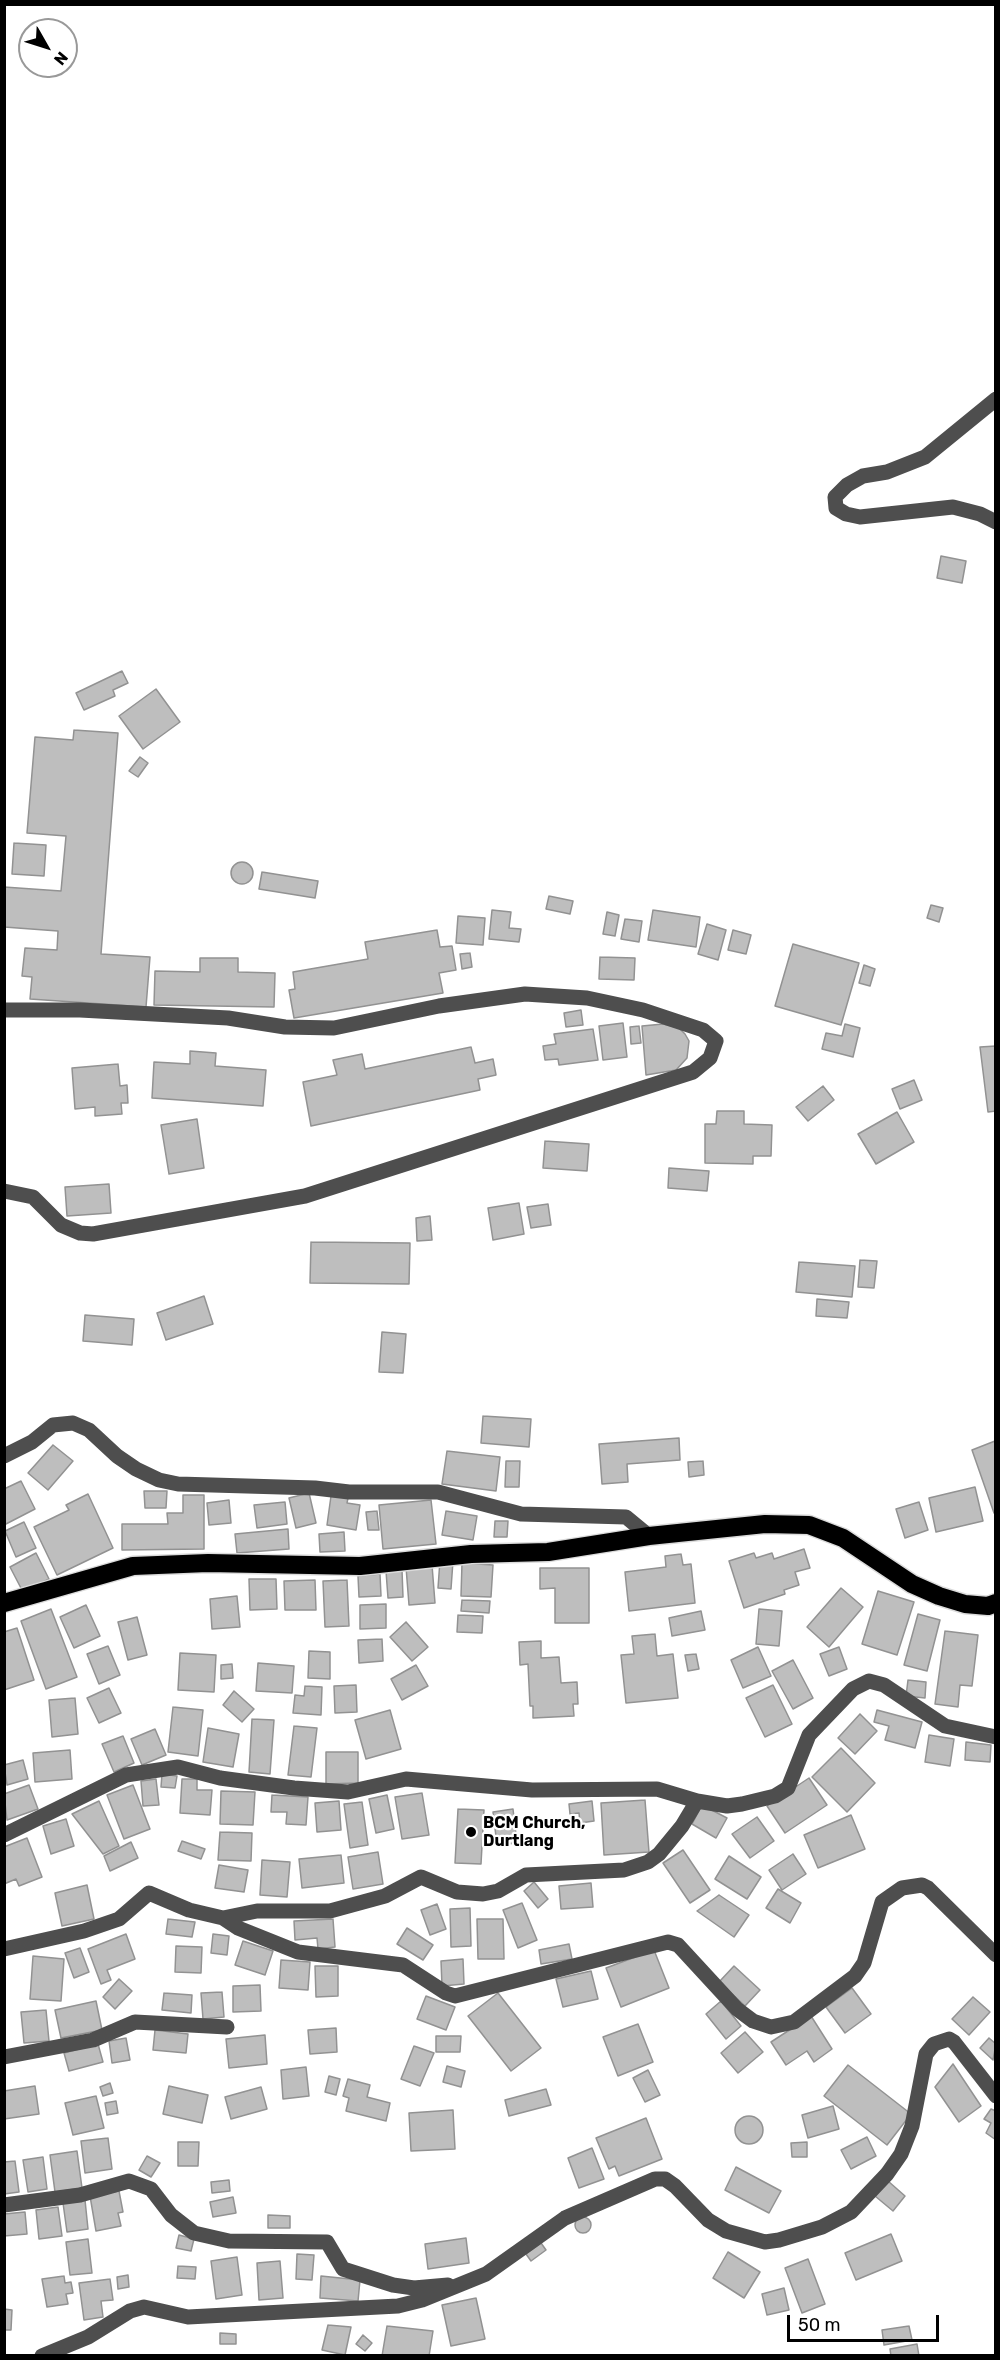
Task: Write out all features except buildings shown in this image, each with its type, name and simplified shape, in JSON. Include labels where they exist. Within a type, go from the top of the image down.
[{"type":"highway","points":[[4,1603],[133,1566],[208,1563],[360,1566],[471,1554],[548,1552],[649,1536],[765,1524],[809,1525],[843,1538],[912,1584],[939,1596],[965,1604],[988,1606],[996,1603]]},
{"type":"street","points":[[996,399],[926,457],[886,472],[863,476],[847,484],[835,497],[836,508],[846,514],[860,517],[953,507],[980,514],[996,522]]},
{"type":"street","points":[[4,1010],[80,1010],[228,1018],[285,1027],[334,1028],[439,1006],[525,994],[588,998],[643,1010],[703,1030],[716,1041],[710,1058],[693,1072],[305,1196],[93,1234],[80,1233],[62,1225],[33,1197],[4,1191]]},
{"type":"street","points":[[4,1455],[32,1442],[53,1425],[73,1424],[89,1430],[117,1456],[136,1468],[159,1480],[178,1484],[315,1488],[350,1492],[438,1492],[521,1514],[626,1517],[649,1536]]},
{"type":"street","points":[[4,1835],[126,1775],[178,1767],[220,1778],[294,1788],[348,1792],[406,1779],[532,1790],[657,1789],[697,1801],[727,1806],[742,1804],[775,1796],[788,1788],[809,1735],[853,1689],[869,1681],[884,1685],[945,1726],[996,1737]]},
{"type":"street","points":[[223,1918],[256,1911],[330,1911],[385,1896],[421,1878],[457,1892],[483,1894],[498,1891],[526,1875],[624,1870],[648,1862],[659,1854],[682,1826],[697,1801]]},
{"type":"street","points":[[4,1949],[84,1930],[119,1919],[149,1893],[189,1910],[223,1918],[238,1928],[298,1952],[403,1965],[455,1996],[668,1942],[678,1945],[737,2009],[753,2021],[771,2027],[794,2022],[855,1976],[864,1963],[882,1902],[902,1888],[922,1886],[928,1888],[996,1955]]},
{"type":"street","points":[[4,2057],[93,2040],[135,2022],[227,2027]]},
{"type":"street","points":[[42,2355],[88,2337],[130,2311],[144,2307],[188,2317],[398,2306],[471,2282],[501,2265],[565,2218],[655,2178],[665,2180],[675,2186],[708,2220],[726,2231],[753,2240],[779,2240],[839,2219],[851,2212],[875,2189],[901,2154],[912,2126],[926,2054],[934,2044],[949,2039],[954,2042],[996,2096]]},
{"type":"street","points":[[4,2205],[80,2195],[129,2181],[151,2189],[171,2215],[194,2233],[229,2241],[327,2242],[343,2269],[393,2285],[414,2288],[471,2282]]},
{"type":"place","name":"BCM Church, Durtlang","points":[[471,1832]]}]
